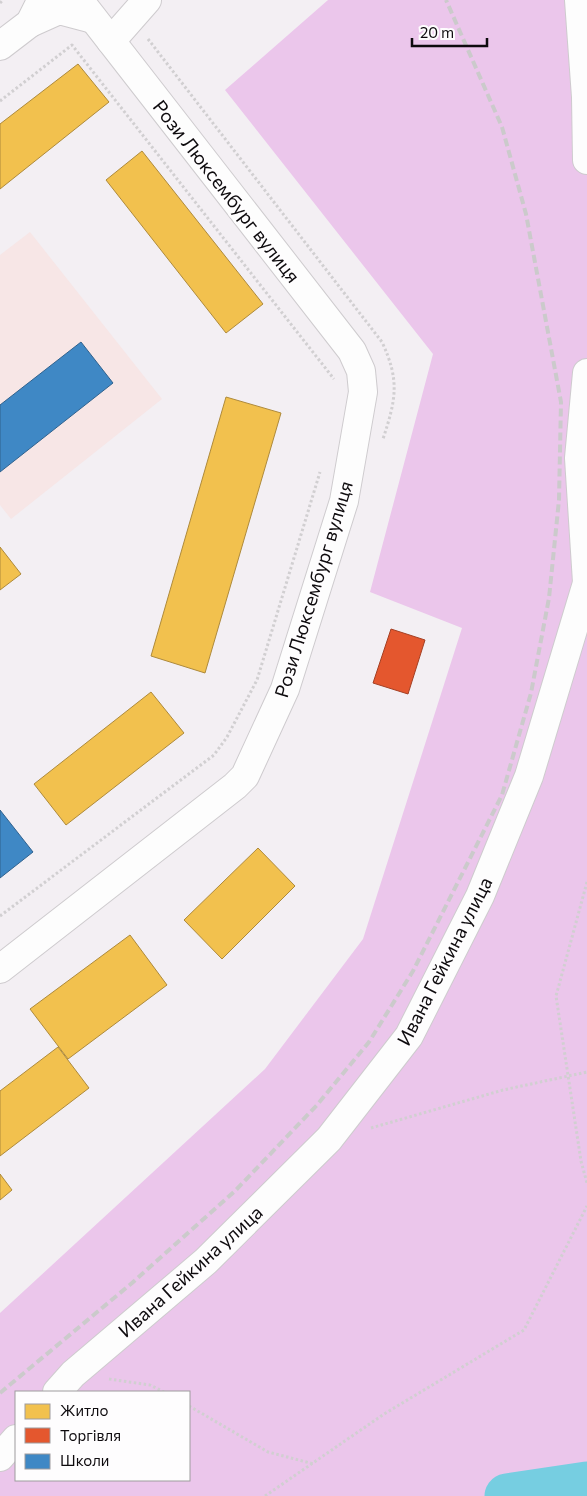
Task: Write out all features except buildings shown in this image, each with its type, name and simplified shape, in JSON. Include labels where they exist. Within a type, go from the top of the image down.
[{"type":"street","points":[[579,0],[586,97],[587,160]]},
{"type":"street","points":[[0,46],[36,11],[86,9]]},
{"type":"street","name":"Рози Люксембург вулиця","points":[[0,969],[246,776],[285,690],[319,584],[344,501],[363,392],[361,371],[352,351],[86,9]]},
{"type":"street","points":[[111,41],[139,9]]},
{"type":"street","name":"Ивана Гейкина улица","points":[[65,1383],[206,1261],[330,1139],[409,1036],[480,896],[529,776],[587,582],[579,458],[587,373]]},
{"type":"street","points":[[0,1457],[15,1440]]},
{"type":"path","points":[[0,3],[3,0]]},
{"type":"path","points":[[139,9],[382,342],[392,364],[394,385],[393,408],[381,446]]},
{"type":"path","points":[[0,101],[72,44],[334,379],[336,387]]},
{"type":"path","points":[[0,916],[214,755],[228,737],[257,680],[322,466]]},
{"type":"path","points":[[587,882],[556,996],[567,1078],[581,1162],[587,1183]]},
{"type":"path","points":[[330,1139],[503,1090],[567,1078],[587,1072]]},
{"type":"path","points":[[265,1496],[384,1414],[524,1330],[587,1206]]},
{"type":"path","points":[[65,1383],[150,1385],[162,1391]]},
{"type":"path","points":[[190,1407],[268,1452],[314,1464]]},
{"type":"shaded area","points":[[328,0],[587,0],[587,1466],[560,1477],[554,1496],[0,1496],[0,1313],[265,1069],[363,939],[462,628],[370,592],[433,354],[225,90]]},
{"type":"shaded area","points":[[30,232],[162,399],[11,519],[0,505],[0,255]]},
{"type":"waterway","points":[[507,1496],[587,1484]]},
{"type":"railway","points":[[0,1393],[132,1283],[235,1191],[317,1105],[369,1042],[413,971],[502,795],[531,693],[549,598],[559,500],[561,402],[526,214],[502,127],[446,0]]}]
